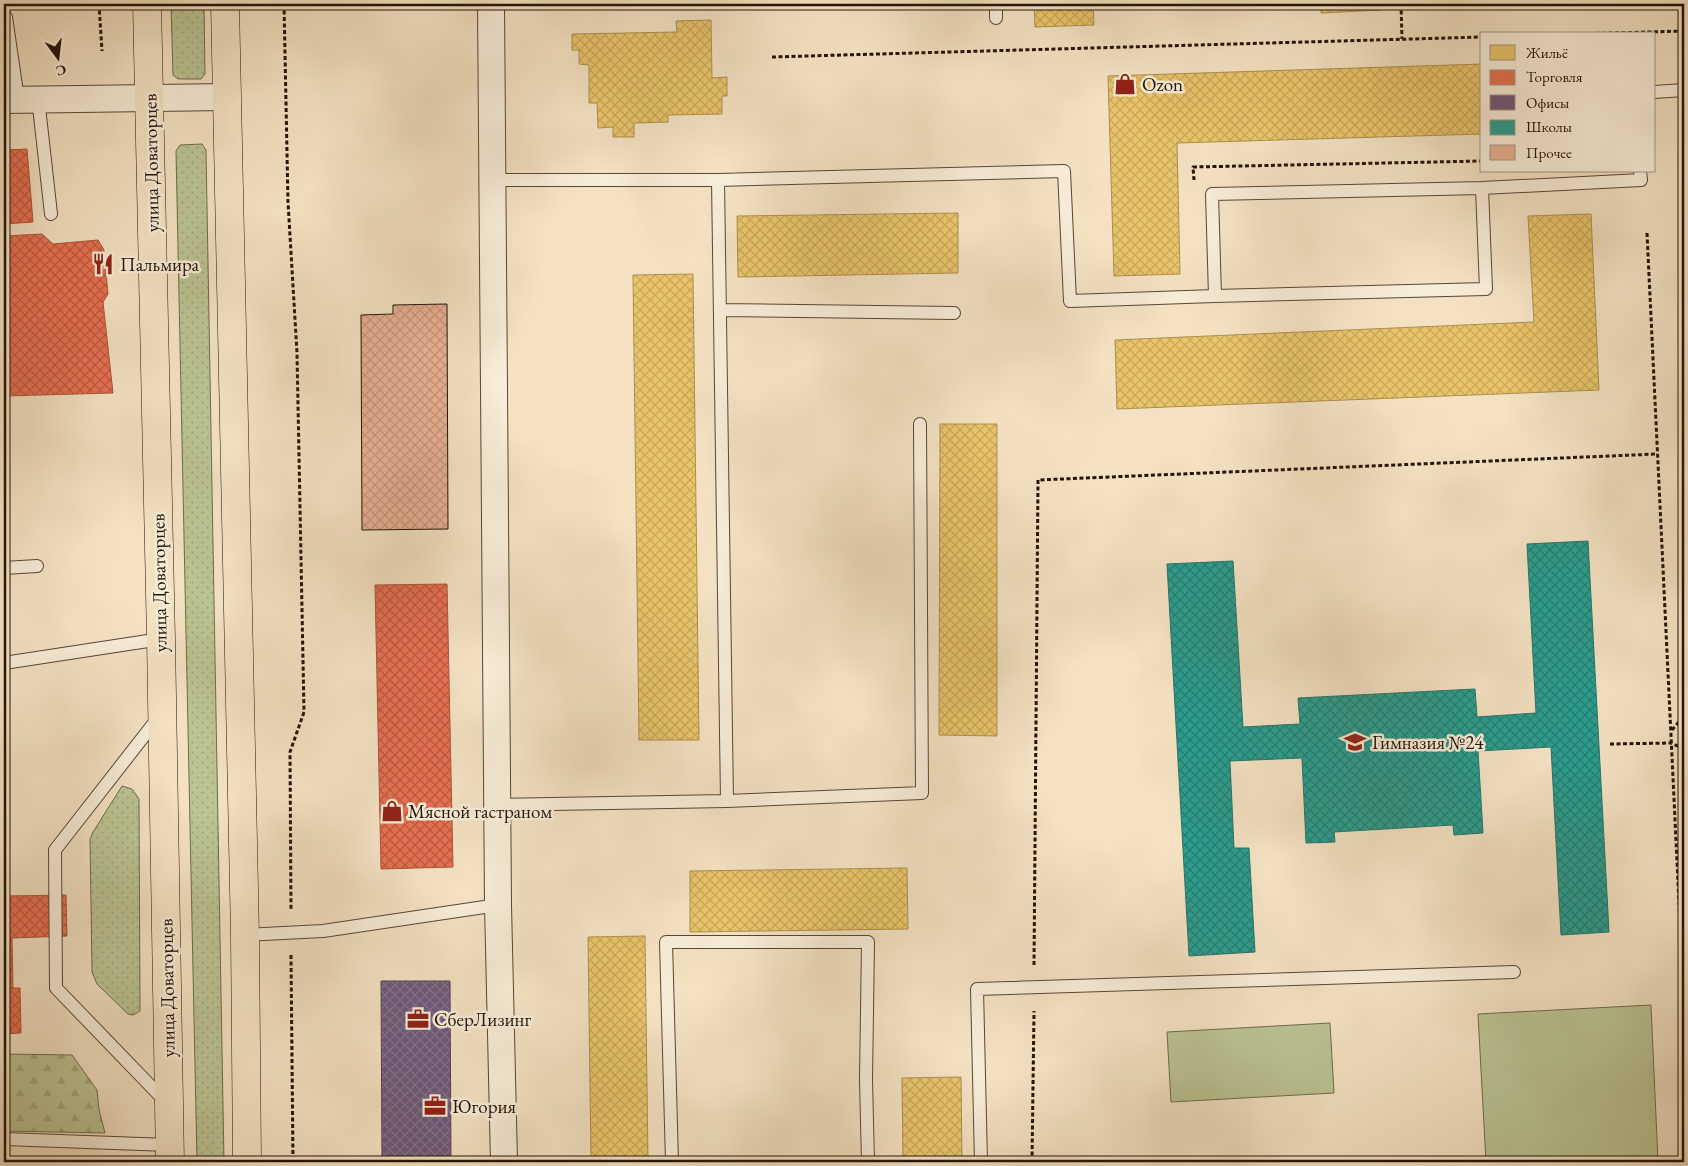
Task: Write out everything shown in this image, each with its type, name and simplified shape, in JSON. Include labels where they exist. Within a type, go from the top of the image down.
[{"type":"main road","name":"улица Доваторцев","points":[[147,4],[170,1154]]},
{"type":"main road","points":[[225,4],[245,936],[247,1162]]},
{"type":"street","points":[[491,4],[498,905],[504,1162]]},
{"type":"street","points":[[20,99],[227,97]]},
{"type":"lane","points":[[996,4],[996,18]]},
{"type":"lane","points":[[4,17],[6,17],[20,99],[51,214]]},
{"type":"lane","points":[[1656,92],[1684,90]]},
{"type":"lane","points":[[492,180],[718,180],[1064,171],[1070,301],[1486,289],[1482,188]]},
{"type":"lane","points":[[1215,296],[1212,194],[1482,188],[1641,180],[1640,172]]},
{"type":"lane","points":[[718,180],[727,801]]},
{"type":"lane","points":[[720,310],[954,313]]},
{"type":"lane","points":[[497,805],[727,801],[922,793],[920,424]]},
{"type":"lane","points":[[4,568],[37,566]]},
{"type":"lane","points":[[4,663],[161,639]]},
{"type":"lane","points":[[161,714],[55,850],[56,988],[169,1104]]},
{"type":"lane","points":[[245,936],[323,931],[498,905]]},
{"type":"lane","points":[[672,1162],[666,942],[868,942],[866,1080],[868,1162]]},
{"type":"lane","points":[[981,1162],[977,989],[1514,972]]},
{"type":"lane","points":[[4,1139],[170,1154]]},
{"type":"path","points":[[99,4],[102,52]]},
{"type":"path","points":[[284,4],[288,202],[297,353],[304,712],[290,752],[293,1162]]},
{"type":"path","points":[[1401,4],[1402,39]]},
{"type":"path","points":[[1648,32],[1684,31]]},
{"type":"path","points":[[772,58],[1480,37]]},
{"type":"path","points":[[1193,167],[1480,161]]},
{"type":"path","points":[[1646,233],[1684,1008]]},
{"type":"path","points":[[1032,1162],[1038,480],[1657,454]]},
{"type":"path","points":[[1671,731],[1684,716]]},
{"type":"path","points":[[1610,744],[1671,743],[1684,749]]},
{"type":"green space","points":[[171,4],[204,4],[205,74],[201,79],[178,79],[173,75]]},
{"type":"green space","points":[[202,144],[206,150],[224,1162],[197,1162],[176,151],[180,145]]},
{"type":"green space","points":[[122,786],[132,789],[139,799],[140,1011],[133,1015],[128,1014],[97,984],[92,972],[90,839]]},
{"type":"green space","points":[[1651,1005],[1658,1162],[1486,1162],[1478,1014]]},
{"type":"green space","points":[[1330,1023],[1334,1093],[1171,1102],[1167,1032]]},
{"type":"green space","points":[[4,1054],[72,1055],[97,1090],[99,1110],[105,1133],[4,1131]]},
{"type":"building: Жильё","points":[[1034,4],[1093,4],[1094,25],[1035,27]]},
{"type":"building: Жильё","points":[[1321,4],[1380,4],[1381,10],[1321,13]]},
{"type":"building: Жильё","points":[[711,20],[712,78],[727,77],[727,96],[722,96],[722,114],[668,115],[668,122],[634,123],[634,137],[613,137],[613,127],[598,128],[597,103],[589,103],[589,65],[579,64],[579,50],[572,50],[572,34],[677,32],[676,21]]},
{"type":"building: Жильё","points":[[1480,64],[1480,134],[1177,143],[1180,274],[1114,276],[1108,76]]},
{"type":"building: Жильё","points":[[958,213],[958,273],[738,277],[737,216]]},
{"type":"building: Жильё","points":[[1591,214],[1599,390],[1117,409],[1115,340],[1534,322],[1528,216]]},
{"type":"building: Жильё","points":[[693,274],[699,740],[639,740],[633,275]]},
{"type":"building: Жильё","points":[[940,424],[997,424],[997,736],[939,735]]},
{"type":"building: Жильё","points":[[907,868],[908,929],[690,932],[690,871]]},
{"type":"building: Жильё","points":[[645,936],[648,1162],[591,1162],[588,937]]},
{"type":"building: Жильё","points":[[961,1077],[962,1162],[903,1162],[902,1078]]},
{"type":"building: Торговля","points":[[27,149],[33,222],[4,224],[4,150]]},
{"type":"building: Торговля","points":[[42,234],[53,244],[98,240],[104,250],[108,294],[103,302],[113,393],[4,396],[4,236]]},
{"type":"building: Торговля","points":[[447,584],[453,867],[381,869],[375,585]]},
{"type":"building: Торговля","points":[[66,895],[67,936],[12,938],[13,988],[4,988],[4,896]]},
{"type":"building: Торговля","points":[[4,988],[20,988],[21,1033],[4,1034]]},
{"type":"building: Офисы","points":[[381,981],[450,981],[451,1162],[382,1162]]},
{"type":"building: Школы","points":[[1588,541],[1609,932],[1561,935],[1551,747],[1478,751],[1483,833],[1454,835],[1453,825],[1334,832],[1335,842],[1306,843],[1302,758],[1230,761],[1234,848],[1249,848],[1255,952],[1189,956],[1167,564],[1233,561],[1243,727],[1300,724],[1298,698],[1475,689],[1477,717],[1536,713],[1527,544]]},
{"type":"building: Прочее","points":[[447,304],[448,529],[362,530],[361,315],[393,314],[393,305]]},
{"type":"place","name":"Ozon","points":[[1125,84]]},
{"type":"place","name":"Пальмира","points":[[103,264]]},
{"type":"place","name":"Гимназия №24","points":[[1355,742]]},
{"type":"place","name":"Мясной гастраном","points":[[392,811]]},
{"type":"place","name":"СберЛизинг","points":[[418,1019]]},
{"type":"place","name":"Югория","points":[[435,1106]]}]
